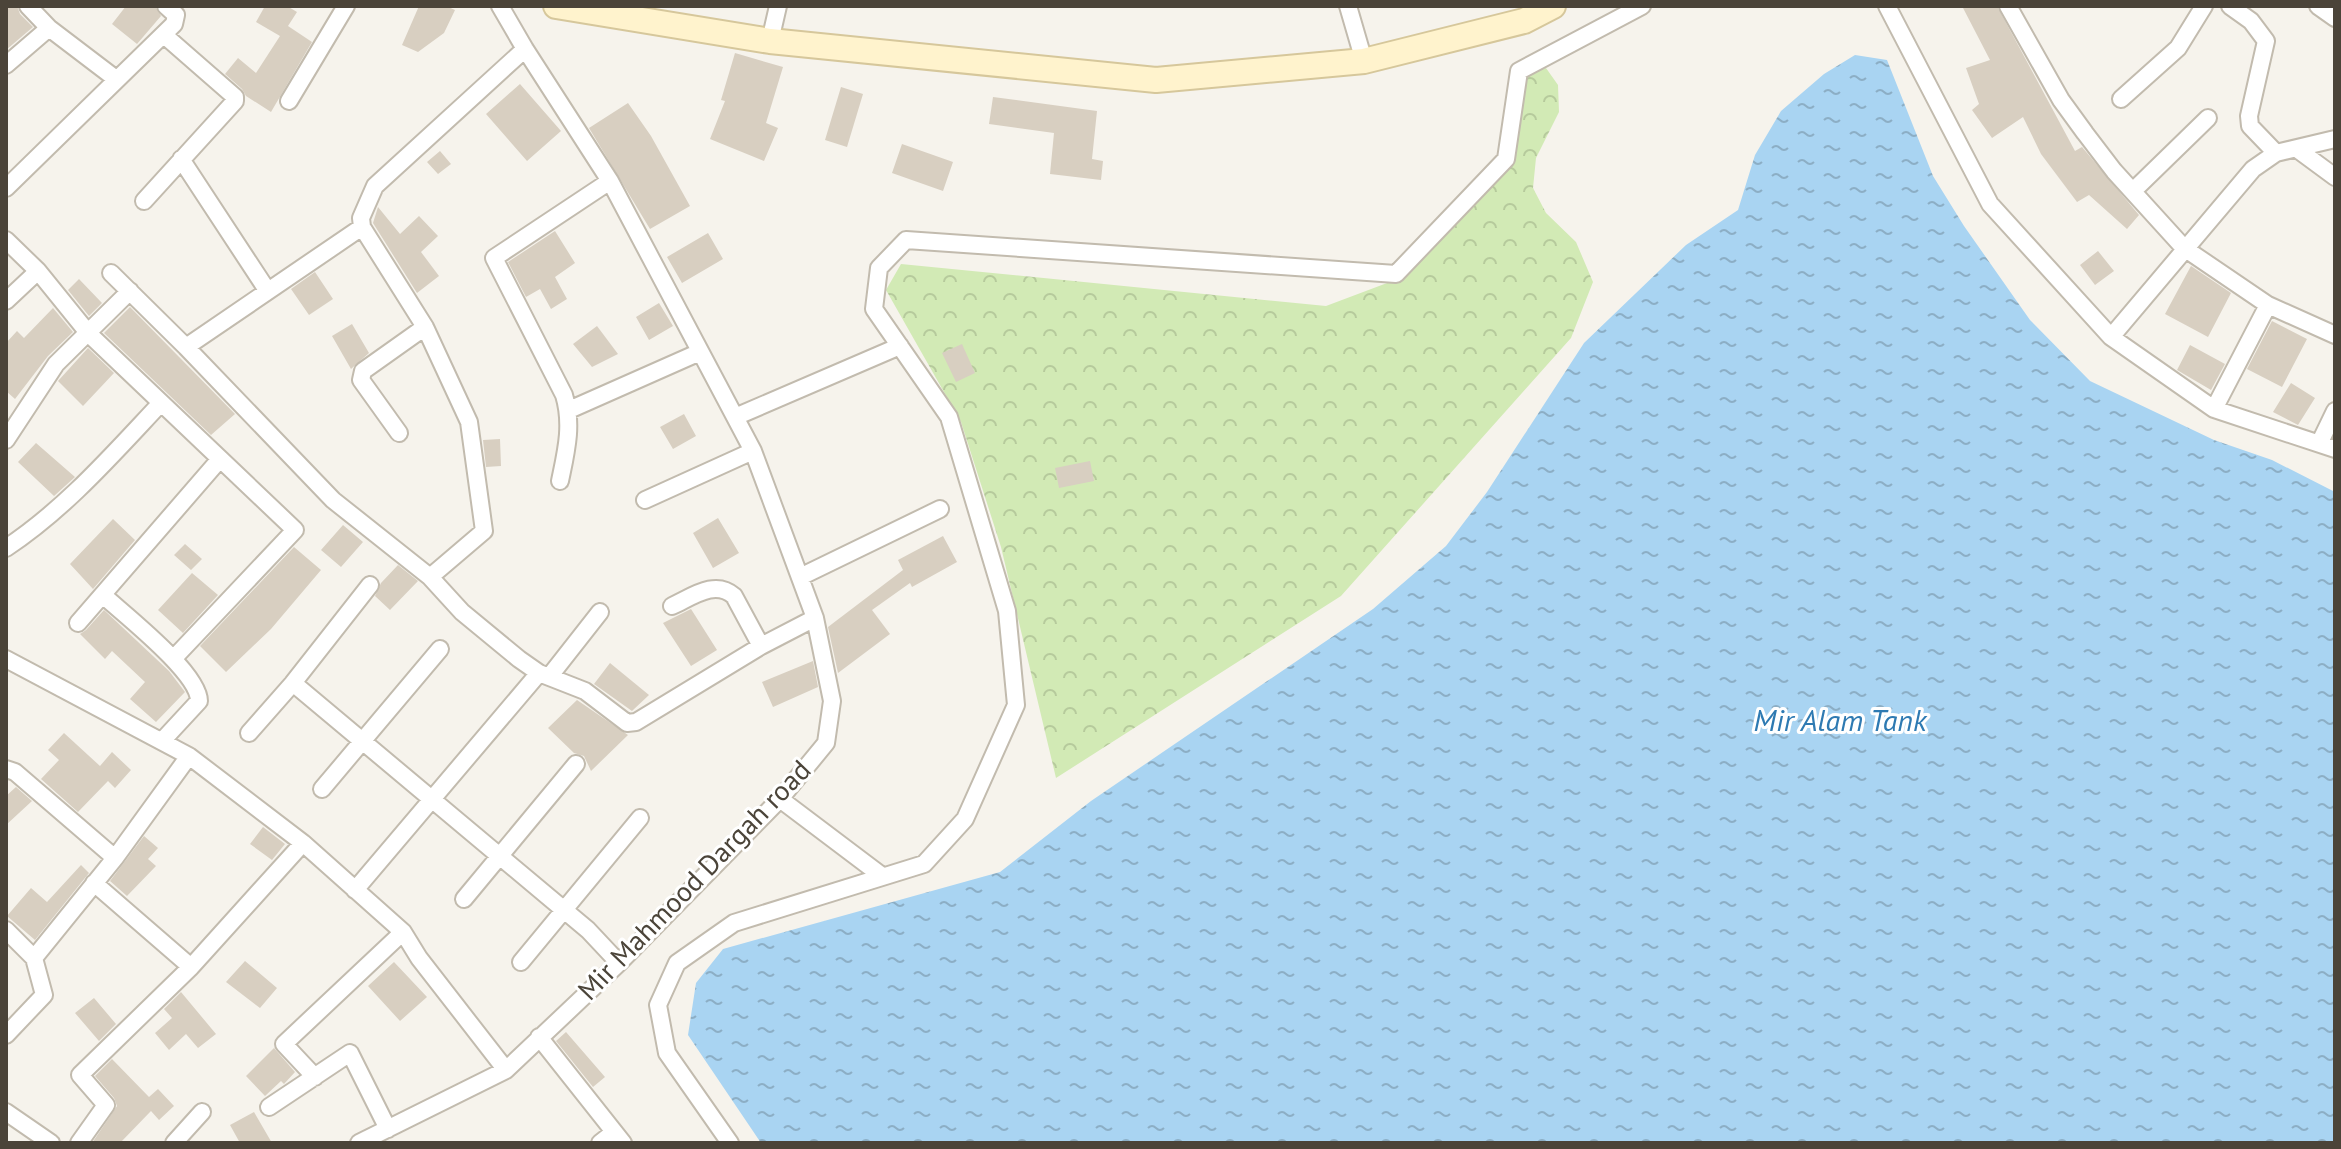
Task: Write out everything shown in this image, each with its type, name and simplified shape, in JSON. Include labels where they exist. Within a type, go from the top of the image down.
[{"type":"main road","points":[[556,6],[770,41],[1156,80],[1364,61],[1524,21],[1553,6]]},
{"type":"street","points":[[28,6],[49,28],[116,79]]},
{"type":"street","points":[[6,188],[164,35],[177,19],[166,6]]},
{"type":"street","points":[[289,101],[346,6]]},
{"type":"street","name":"Mir Mahmood Dargah road","points":[[359,1143],[506,1070],[619,963],[780,799],[826,743],[832,701],[815,618],[753,451],[610,181],[500,6]]},
{"type":"street","points":[[770,41],[778,6]]},
{"type":"street","points":[[1348,6],[1364,61]]},
{"type":"street","points":[[730,1143],[667,1053],[658,1005],[677,963],[734,923],[924,864],[965,819],[1016,705],[1007,611],[949,417],[874,309],[879,268],[906,240],[1396,274],[1506,159],[1519,71],[1642,6]]},
{"type":"street","points":[[1887,6],[1990,204],[2111,337],[2214,409],[2328,446],[2335,411]]},
{"type":"street","points":[[2008,6],[2061,100],[2114,171],[2184,248],[2268,305],[2335,335]]},
{"type":"street","points":[[2121,99],[2178,48],[2204,6]]},
{"type":"street","points":[[2230,6],[2251,21],[2266,41],[2249,116],[2250,126],[2276,153]]},
{"type":"street","points":[[2318,6],[2335,18]]},
{"type":"street","points":[[6,65],[49,28]]},
{"type":"street","points":[[144,201],[233,103],[235,97],[164,35]]},
{"type":"street","points":[[430,577],[484,531],[469,422],[425,327],[362,227],[361,218],[375,186],[525,49]]},
{"type":"street","points":[[2134,190],[2208,118]]},
{"type":"street","points":[[2111,337],[2253,169],[2276,153],[2335,139]]},
{"type":"street","points":[[2297,149],[2335,177]]},
{"type":"street","points":[[181,159],[267,290]]},
{"type":"street","points":[[560,481],[569,431],[569,410],[494,258],[610,181]]},
{"type":"street","points":[[186,347],[362,227]]},
{"type":"street","points":[[6,240],[38,271],[89,334],[295,530],[173,659]]},
{"type":"street","points":[[6,301],[38,271]]},
{"type":"street","points":[[111,273],[333,500],[430,577],[462,612],[544,675],[585,691],[627,723],[636,722],[761,646],[815,618]]},
{"type":"street","points":[[6,440],[56,364],[130,291]]},
{"type":"street","points":[[2214,409],[2268,305]]},
{"type":"street","points":[[399,433],[361,380],[363,371],[425,327]]},
{"type":"street","points":[[735,417],[900,346]]},
{"type":"street","points":[[569,410],[700,352]]},
{"type":"street","points":[[6,548],[25,536],[93,475],[160,404]]},
{"type":"street","points":[[645,500],[753,451]]},
{"type":"street","points":[[78,623],[220,459]]},
{"type":"street","points":[[800,577],[940,509]]},
{"type":"street","points":[[249,733],[293,683],[370,585]]},
{"type":"street","points":[[672,606],[707,590],[718,587],[727,590],[734,596],[761,646]]},
{"type":"street","points":[[104,596],[173,659],[196,685],[199,701],[162,741]]},
{"type":"street","points":[[355,890],[600,612]]},
{"type":"street","points":[[322,789],[440,649]]},
{"type":"street","points":[[6,659],[189,756],[303,843],[403,932],[419,958],[506,1070]]},
{"type":"street","points":[[293,683],[588,930],[619,963]]},
{"type":"street","points":[[34,958],[115,858],[189,756]]},
{"type":"street","points":[[464,899],[576,764]]},
{"type":"street","points":[[6,769],[15,772],[115,858]]},
{"type":"street","points":[[780,799],[882,876]]},
{"type":"street","points":[[521,962],[640,818]]},
{"type":"street","points":[[79,1143],[106,1105],[80,1075],[191,967],[303,843]]},
{"type":"street","points":[[94,883],[191,967]]},
{"type":"street","points":[[6,930],[34,958],[44,995],[6,1035]]},
{"type":"street","points":[[315,1077],[284,1044],[403,932]]},
{"type":"street","points":[[539,1037],[618,1138],[600,1143]]},
{"type":"street","points":[[269,1107],[350,1053],[388,1129]]},
{"type":"street","points":[[6,1112],[51,1143]]},
{"type":"street","points":[[174,1143],[202,1112]]},
{"type":"green space","points":[[1546,68],[1558,85],[1559,112],[1536,158],[1533,188],[1546,213],[1576,242],[1593,282],[1571,338],[1341,596],[1056,778],[1001,547],[961,422],[886,290],[901,264],[1326,306],[1403,277],[1510,163],[1522,74]]},
{"type":"water","name":"Mir Alam Tank","points":[[1855,55],[1887,60],[1933,176],[1964,226],[2030,320],[2090,381],[2214,440],[2272,460],[2335,492],[2335,1143],[761,1143],[688,1035],[696,983],[723,949],[1000,872],[1091,801],[1373,609],[1446,546],[1487,492],[1584,343],[1686,245],[1738,210],[1755,155],[1781,111],[1824,74]]},
{"type":"building","points":[[6,6],[17,6],[20,14],[33,27],[6,50]]},
{"type":"building","points":[[126,6],[155,6],[161,16],[137,44],[112,24]]},
{"type":"building","points":[[265,6],[287,6],[297,12],[288,26],[312,42],[271,112],[246,96],[225,74],[238,58],[256,73],[280,36],[256,22]]},
{"type":"building","points":[[419,6],[446,6],[455,10],[444,33],[418,52],[402,45]]},
{"type":"building","points":[[1962,6],[1997,6],[2075,151],[2082,147],[2139,215],[2127,229],[2089,195],[2077,202],[2041,154],[2023,117],[1992,138],[1972,110],[1979,104],[1966,68],[1990,60]]},
{"type":"building","points":[[735,53],[783,67],[766,123],[778,128],[764,161],[710,139],[725,101],[721,100]]},
{"type":"building","points":[[520,84],[561,131],[527,161],[486,114]]},
{"type":"building","points":[[841,87],[863,94],[847,147],[825,140]]},
{"type":"building","points":[[993,97],[1097,111],[1092,159],[1103,161],[1101,180],[1050,174],[1054,133],[989,124]]},
{"type":"building","points":[[628,103],[651,136],[690,206],[650,229],[589,128]]},
{"type":"building","points":[[902,144],[953,162],[943,191],[892,173]]},
{"type":"building","points":[[440,151],[451,164],[438,174],[427,162]]},
{"type":"building","points":[[378,207],[400,234],[419,216],[438,236],[421,252],[439,276],[417,293],[373,223]]},
{"type":"building","points":[[555,231],[575,263],[555,277],[567,299],[551,309],[540,289],[526,297],[508,262]]},
{"type":"building","points":[[708,233],[723,259],[682,283],[667,257]]},
{"type":"building","points":[[2098,251],[2114,271],[2095,285],[2080,265]]},
{"type":"building","points":[[2191,266],[2231,293],[2208,337],[2165,314]]},
{"type":"building","points":[[315,272],[333,299],[309,315],[291,289]]},
{"type":"building","points":[[79,279],[102,303],[89,316],[68,290]]},
{"type":"building","points":[[659,303],[673,326],[649,340],[636,317]]},
{"type":"building","points":[[130,307],[235,414],[211,435],[104,333]]},
{"type":"building","points":[[53,308],[73,332],[48,356],[15,399],[6,391],[6,343],[17,331],[24,338]]},
{"type":"building","points":[[2272,321],[2307,339],[2282,387],[2247,369]]},
{"type":"building","points":[[352,324],[369,353],[351,369],[332,336]]},
{"type":"building","points":[[597,326],[618,354],[592,367],[573,344]]},
{"type":"building","points":[[962,344],[975,373],[956,382],[942,353]]},
{"type":"building","points":[[2190,345],[2225,364],[2211,390],[2177,370]]},
{"type":"building","points":[[88,348],[114,373],[83,406],[58,381]]},
{"type":"building","points":[[2291,383],[2315,398],[2298,425],[2273,412]]},
{"type":"building","points":[[684,414],[696,436],[673,449],[660,427]]},
{"type":"building","points":[[500,439],[501,466],[486,467],[483,440]]},
{"type":"building","points":[[36,443],[75,477],[54,496],[18,462]]},
{"type":"building","points":[[1090,461],[1094,481],[1059,488],[1055,468]]},
{"type":"building","points":[[718,518],[739,553],[713,568],[693,533]]},
{"type":"building","points":[[113,519],[135,540],[93,589],[70,564]]},
{"type":"building","points":[[343,525],[363,542],[341,567],[321,550]]},
{"type":"building","points":[[943,536],[957,562],[912,587],[910,583],[872,610],[890,634],[838,673],[828,627],[903,570],[898,560]]},
{"type":"building","points":[[185,544],[202,559],[191,570],[174,555]]},
{"type":"building","points":[[294,547],[321,570],[271,629],[226,672],[200,646]]},
{"type":"building","points":[[398,565],[418,581],[390,610],[375,596],[381,583]]},
{"type":"building","points":[[192,573],[218,595],[183,633],[158,610]]},
{"type":"building","points":[[691,609],[717,650],[691,666],[663,623]]},
{"type":"building","points":[[104,610],[169,671],[185,692],[156,722],[130,699],[145,682],[112,651],[105,659],[80,634]]},
{"type":"building","points":[[813,661],[818,687],[773,707],[762,682]]},
{"type":"building","points":[[610,663],[649,695],[632,711],[594,684]]},
{"type":"building","points":[[577,700],[628,735],[591,771],[584,756],[574,753],[548,728]]},
{"type":"building","points":[[64,733],[100,766],[112,752],[131,770],[115,788],[108,781],[78,812],[41,779],[59,760],[48,750]]},
{"type":"building","points":[[16,787],[32,801],[6,825],[6,796]]},
{"type":"building","points":[[263,827],[285,844],[272,860],[250,844]]},
{"type":"building","points":[[144,836],[158,848],[148,859],[156,866],[127,896],[110,881]]},
{"type":"building","points":[[81,865],[89,873],[35,940],[7,916],[31,888],[47,902]]},
{"type":"building","points":[[245,961],[277,988],[260,1008],[226,982]]},
{"type":"building","points":[[394,962],[427,997],[400,1021],[368,986]]},
{"type":"building","points":[[181,992],[216,1034],[198,1048],[186,1034],[169,1050],[155,1033],[172,1018],[164,1009]]},
{"type":"building","points":[[94,998],[116,1024],[99,1041],[75,1013]]},
{"type":"building","points":[[566,1032],[605,1077],[593,1087],[556,1041]]},
{"type":"building","points":[[274,1048],[295,1072],[284,1084],[281,1081],[265,1096],[246,1076]]},
{"type":"building","points":[[112,1059],[149,1097],[158,1089],[174,1106],[159,1120],[151,1111],[120,1143],[92,1143],[117,1106],[95,1076]]},
{"type":"building","points":[[254,1112],[272,1143],[240,1143],[230,1125]]}]
